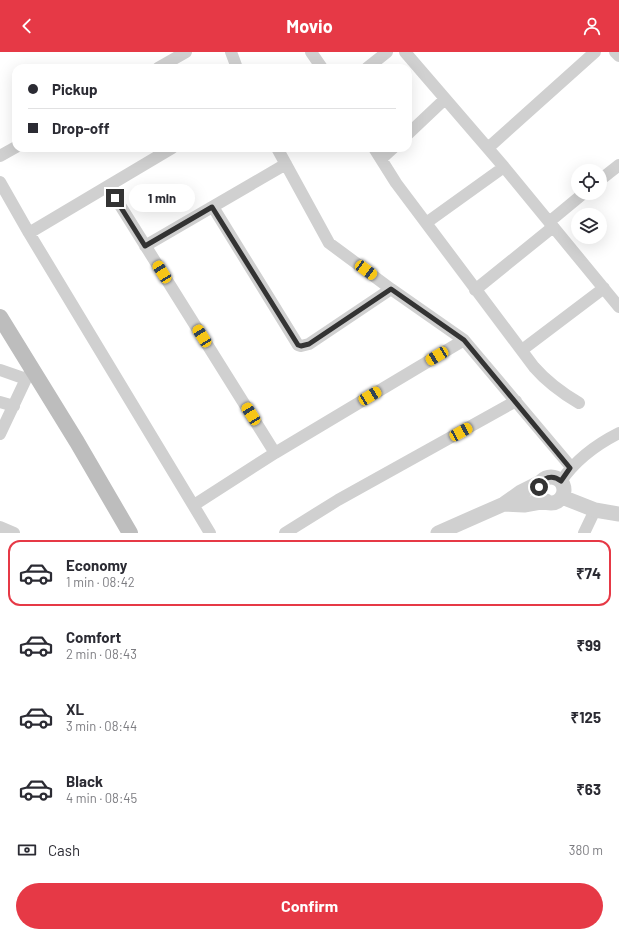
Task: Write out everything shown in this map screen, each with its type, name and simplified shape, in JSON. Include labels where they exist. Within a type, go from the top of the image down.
[{"type":"main road","points":[[0,317],[30,374],[128,531]]},
{"type":"street","points":[[165,64],[186,52]]},
{"type":"street","points":[[231,52],[236,64]]},
{"type":"street","points":[[311,52],[319,64]]},
{"type":"street","points":[[372,64],[387,52]]},
{"type":"street","points":[[405,52],[504,167],[619,307]]},
{"type":"street","points":[[488,148],[596,52]]},
{"type":"street","points":[[615,52],[619,56]]},
{"type":"street","points":[[412,130],[446,99]]},
{"type":"street","points":[[0,156],[12,150]]},
{"type":"street","points":[[29,233],[165,152]]},
{"type":"street","points":[[279,152],[329,243],[464,340],[570,468]]},
{"type":"street","points":[[377,152],[396,183],[426,224],[541,375],[559,390],[579,403]]},
{"type":"street","points":[[381,159],[389,152]]},
{"type":"street","points":[[145,246],[286,164]]},
{"type":"street","points":[[607,174],[619,165]]},
{"type":"street","points":[[426,224],[504,167]]},
{"type":"street","points":[[0,182],[29,233],[210,533]]},
{"type":"street","points":[[108,186],[275,452]]},
{"type":"street","points":[[475,290],[577,200]]},
{"type":"street","points":[[212,207],[298,345],[301,346],[309,344],[391,289]]},
{"type":"street","points":[[522,350],[604,288]]},
{"type":"street","points":[[194,505],[275,452],[464,340]]},
{"type":"street","points":[[0,370],[30,374],[0,434]]},
{"type":"street","points":[[285,533],[338,500],[516,401]]},
{"type":"street","points":[[0,402],[14,406]]},
{"type":"street","points":[[561,481],[570,468],[607,440],[619,434]]},
{"type":"street","points":[[438,533],[504,504],[520,492],[541,482],[543,479],[554,477],[561,481],[564,487],[562,497],[555,502],[546,501],[524,505],[504,504]]},
{"type":"street","points":[[541,482],[538,492],[546,501]]},
{"type":"street","points":[[562,497],[595,510],[619,514]]},
{"type":"street","points":[[584,533],[595,510]]},
{"type":"street","points":[[0,527],[14,533]]},
{"type":"route","points":[[115,198],[145,246],[212,207],[295,342],[301,346],[309,344],[391,289],[464,340],[570,468],[561,481],[558,478],[550,477],[543,479],[539,487]]}]
